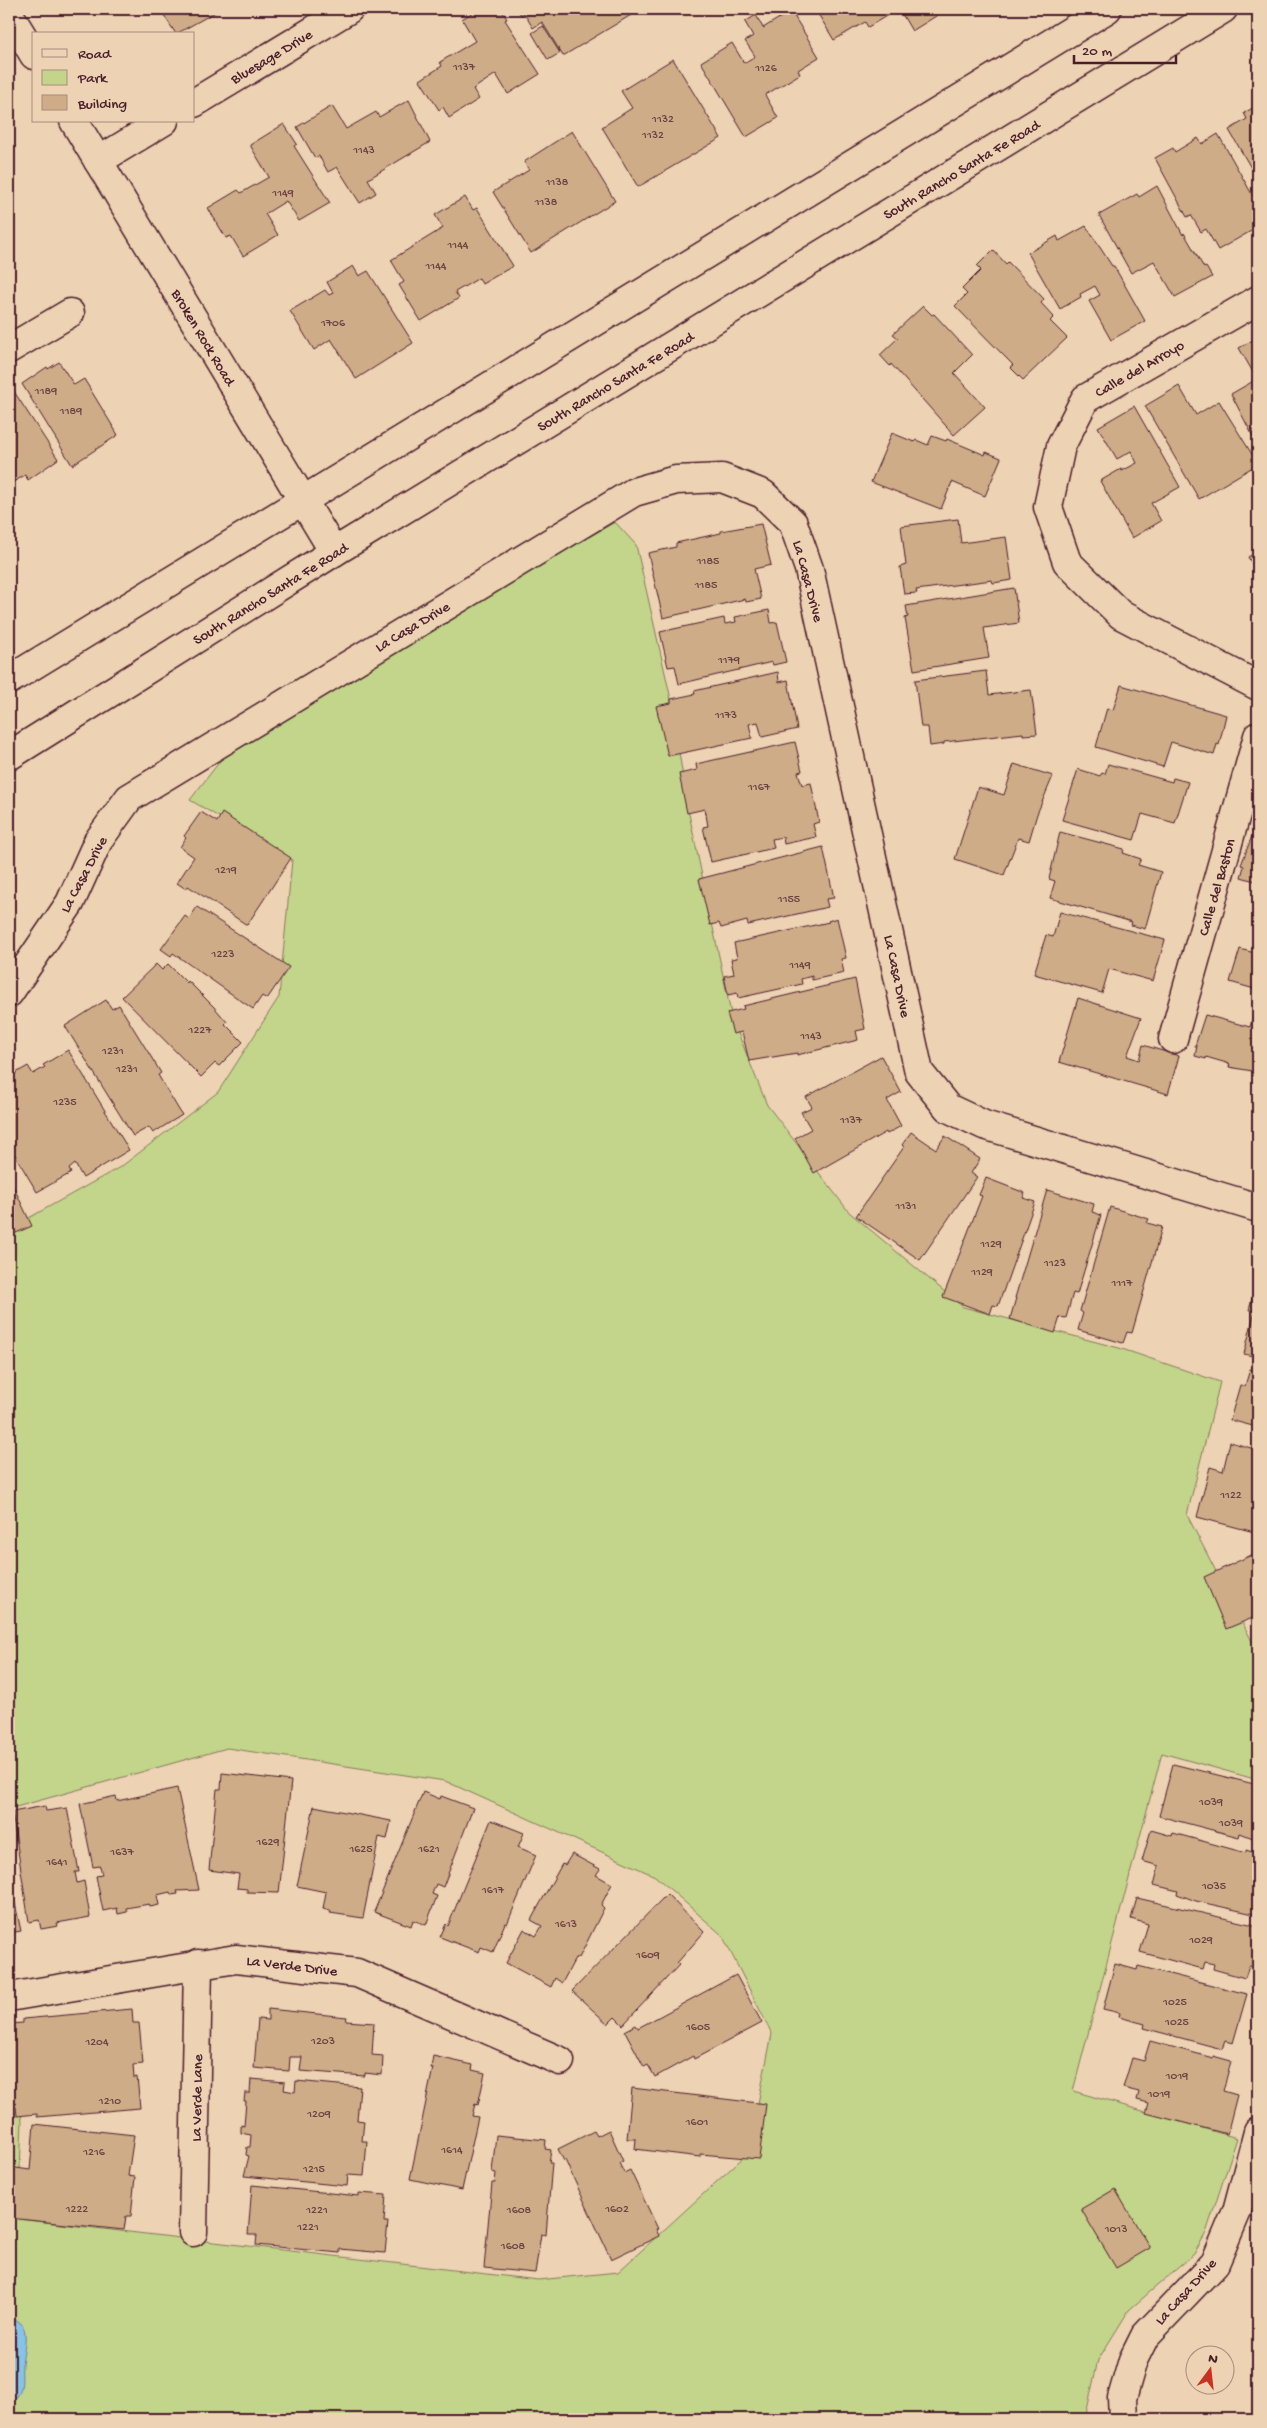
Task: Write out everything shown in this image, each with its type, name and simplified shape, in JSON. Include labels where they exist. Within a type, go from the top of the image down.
[{"type":"street","name":"Bluesage Drive","points":[[195,102],[349,9]]},
{"type":"street","points":[[9,680],[302,499],[1107,9]]},
{"type":"street","name":"South Rancho Santa Fe Road","points":[[9,756],[334,552],[1223,9]]},
{"type":"street","points":[[9,14],[32,52]]},
{"type":"street","name":"Broken Rock Road","points":[[75,122],[334,552]]},
{"type":"street","points":[[98,161],[162,122]]},
{"type":"street","name":"Calle del Arroyo","points":[[1258,300],[1085,399],[1061,446],[1048,507],[1067,562],[1121,615],[1258,686]]},
{"type":"street","points":[[9,349],[70,313]]},
{"type":"street","name":"La Casa Drive","points":[[9,993],[70,903],[98,841],[129,798],[634,492],[676,480],[722,478],[763,494],[793,523],[809,569],[919,1072],[948,1108],[984,1125],[1258,1208]]},
{"type":"street","name":"Calle del Baston","points":[[1174,1039],[1258,736]]},
{"type":"street","name":"La Verde Drive","points":[[9,1996],[236,1959],[357,1973],[560,2061]]},
{"type":"street","name":"La Verde Lane","points":[[194,2232],[198,1964]]},
{"type":"street","name":"La Casa Drive","points":[[1123,2419],[1122,2398],[1133,2360],[1145,2336],[1215,2263],[1237,2211],[1258,2132]]},
{"type":"green space","points":[[615,522],[636,545],[670,695],[688,809],[732,1018],[767,1105],[849,1212],[963,1307],[1119,1348],[1220,1382],[1187,1515],[1256,1649],[1258,1648],[1258,1780],[1162,1753],[1073,2091],[1237,2138],[1206,2233],[1194,2254],[1129,2310],[1098,2360],[1085,2419],[9,2419],[9,2034],[22,2121],[18,2219],[538,2280],[618,2272],[748,2153],[772,2034],[722,1935],[655,1876],[445,1781],[227,1748],[9,1809],[9,1229],[122,1166],[218,1092],[279,997],[292,860],[190,800],[227,752],[419,634]]},
{"type":"water","points":[[9,2318],[17,2320],[22,2324],[25,2344],[20,2391],[9,2403]]},
{"type":"building","points":[[160,9],[219,10],[180,32],[175,32]]},
{"type":"building","points":[[478,9],[501,9],[507,19],[505,20],[540,74],[508,94],[496,74],[473,89],[479,99],[449,118],[443,107],[439,110],[420,80],[442,66],[440,62],[475,41],[462,19]]},
{"type":"building","points":[[517,9],[641,9],[563,56],[542,22],[533,28],[524,13],[521,15]]},
{"type":"building","points":[[815,9],[898,9],[868,27],[865,22],[834,40]]},
{"type":"building","points":[[899,9],[943,9],[944,11],[912,31]]},
{"type":"building","points":[[791,11],[819,57],[798,70],[800,74],[765,95],[778,118],[746,137],[701,62],[732,43],[744,63],[755,56],[745,41],[753,36],[745,22],[756,15],[763,28]]},
{"type":"building","points":[[543,26],[560,53],[548,60],[532,33]]},
{"type":"building","points":[[673,59],[721,138],[638,187],[602,127],[632,108],[621,91]]},
{"type":"building","points":[[409,100],[430,142],[368,179],[376,193],[360,203],[337,167],[328,172],[319,156],[315,158],[297,127],[332,106],[346,129],[376,112],[379,117]]},
{"type":"building","points":[[1258,105],[1258,180],[1229,130],[1247,119],[1244,113]]},
{"type":"building","points":[[284,124],[297,144],[294,146],[330,203],[299,221],[286,201],[265,214],[278,235],[243,256],[231,236],[226,238],[208,208],[238,190],[241,193],[269,177],[250,145]]},
{"type":"building","points":[[572,131],[615,201],[531,253],[493,192],[529,170],[524,162]]},
{"type":"building","points":[[1218,134],[1258,205],[1258,227],[1218,250],[1206,229],[1201,232],[1191,215],[1187,217],[1155,158],[1173,148],[1175,152],[1198,138],[1202,144]]},
{"type":"building","points":[[1157,186],[1183,235],[1184,233],[1204,268],[1206,267],[1212,277],[1175,297],[1154,261],[1131,273],[1099,215],[1137,194],[1139,197]]},
{"type":"building","points":[[465,197],[473,210],[477,208],[513,266],[482,284],[479,278],[455,292],[459,298],[421,321],[399,285],[404,282],[391,260],[443,228],[435,215]]},
{"type":"building","points":[[1086,226],[1112,266],[1114,266],[1145,321],[1111,340],[1089,301],[1100,295],[1095,286],[1080,294],[1081,297],[1060,309],[1028,253],[1057,236],[1059,241]]},
{"type":"building","points":[[993,250],[1006,264],[1008,262],[1044,299],[1041,303],[1054,317],[1050,321],[1067,338],[1023,380],[1010,367],[1013,365],[955,306],[967,294],[962,289],[981,270],[977,266]]},
{"type":"building","points":[[353,266],[359,276],[368,271],[413,343],[356,379],[331,339],[314,350],[290,311],[325,290],[329,295],[333,293],[327,282]]},
{"type":"building","points":[[923,306],[932,315],[934,314],[972,355],[954,373],[985,407],[954,435],[891,364],[890,366],[880,355],[898,338],[893,334]]},
{"type":"building","points":[[1258,337],[1258,446],[1231,394],[1257,379],[1239,348]]},
{"type":"building","points":[[59,362],[74,385],[84,379],[118,435],[72,465],[22,384],[47,367],[48,369]]},
{"type":"building","points":[[1179,386],[1196,415],[1219,401],[1258,464],[1199,499],[1145,406]]},
{"type":"building","points":[[11,387],[58,459],[28,480],[25,475],[12,483],[9,478],[9,388]]},
{"type":"building","points":[[1134,406],[1180,487],[1151,503],[1161,521],[1132,538],[1100,481],[1121,469],[1122,471],[1137,463],[1131,451],[1117,459],[1098,427]]},
{"type":"building","points":[[892,433],[914,442],[916,440],[928,445],[932,436],[946,441],[947,439],[985,455],[986,452],[1001,458],[985,496],[952,482],[941,509],[871,482]]},
{"type":"building","points":[[958,519],[961,543],[1006,537],[1012,580],[993,583],[992,580],[916,590],[917,593],[904,594],[900,567],[906,565],[901,526]]},
{"type":"building","points":[[761,524],[771,565],[754,569],[761,599],[746,602],[745,599],[663,618],[648,553],[676,547],[676,543],[721,533],[721,531]]},
{"type":"building","points":[[1258,551],[1258,575],[1248,557]]},
{"type":"building","points":[[1014,588],[1019,623],[984,628],[989,658],[914,670],[905,618],[908,617],[906,606]]},
{"type":"building","points":[[769,610],[771,623],[777,622],[786,662],[773,665],[772,662],[679,684],[675,666],[668,667],[660,632],[724,618],[725,624],[736,622],[735,617]]},
{"type":"building","points":[[986,671],[989,695],[1031,690],[1037,734],[1023,735],[1023,733],[944,742],[944,744],[930,746],[928,727],[921,727],[915,680]]},
{"type":"building","points":[[778,672],[779,682],[788,680],[797,729],[762,737],[758,722],[749,724],[752,738],[668,756],[656,706],[671,703],[671,699],[695,694],[694,691]]},
{"type":"building","points":[[1121,685],[1226,715],[1219,745],[1217,744],[1214,755],[1171,742],[1163,767],[1096,747],[1107,708],[1113,710]]},
{"type":"building","points":[[795,742],[802,771],[798,772],[802,785],[811,783],[819,822],[813,824],[816,837],[784,844],[783,837],[772,839],[774,848],[711,862],[703,827],[708,826],[705,809],[687,813],[679,774],[697,770],[696,764]]},
{"type":"building","points":[[1014,764],[1053,776],[1037,814],[1029,841],[1018,838],[1004,875],[955,859],[978,787],[1004,795]]},
{"type":"building","points":[[1108,764],[1172,782],[1173,778],[1188,782],[1175,823],[1142,814],[1134,840],[1062,820],[1078,769],[1100,776],[1102,773],[1105,774]]},
{"type":"building","points":[[201,812],[217,822],[222,813],[291,858],[247,925],[188,886],[186,889],[177,883],[194,857],[180,847],[186,838],[184,836]]},
{"type":"building","points":[[1060,832],[1124,849],[1123,853],[1141,859],[1138,865],[1161,872],[1145,929],[1131,925],[1132,922],[1050,898],[1055,881],[1049,879]]},
{"type":"building","points":[[1252,836],[1258,837],[1258,882],[1241,877],[1244,866],[1241,865]]},
{"type":"building","points":[[823,847],[834,898],[826,899],[828,907],[748,925],[747,921],[721,928],[719,923],[710,925],[699,879]]},
{"type":"building","points":[[197,907],[289,967],[267,999],[262,996],[253,1009],[173,953],[171,956],[161,949],[185,916],[189,919]]},
{"type":"building","points":[[1060,912],[1165,940],[1153,981],[1109,969],[1102,993],[1034,974],[1046,935],[1053,937]]},
{"type":"building","points":[[837,918],[846,958],[841,959],[844,973],[812,980],[812,976],[801,979],[802,984],[738,998],[737,993],[728,995],[724,976],[734,974],[731,959],[737,958],[734,943],[829,922]]},
{"type":"building","points":[[1240,949],[1258,954],[1258,990],[1230,982]]},
{"type":"building","points":[[156,964],[162,970],[168,964],[187,983],[188,981],[214,1007],[227,1022],[225,1024],[243,1042],[219,1066],[215,1063],[201,1077],[122,997]]},
{"type":"building","points":[[855,979],[865,1029],[856,1031],[858,1040],[797,1055],[797,1053],[749,1061],[742,1032],[733,1034],[727,1013],[744,1009],[743,1006]]},
{"type":"building","points":[[1078,998],[1141,1018],[1127,1056],[1139,1060],[1143,1045],[1179,1056],[1168,1094],[1059,1062]]},
{"type":"building","points":[[106,1000],[112,1009],[119,1005],[161,1073],[158,1075],[182,1115],[153,1133],[149,1127],[133,1136],[65,1026]]},
{"type":"building","points":[[1257,1003],[1258,1072],[1229,1067],[1230,1064],[1195,1056],[1197,1046],[1195,1046],[1205,1015],[1250,1027]]},
{"type":"building","points":[[68,1050],[129,1150],[83,1178],[75,1164],[69,1169],[71,1173],[37,1192],[9,1145],[9,1077],[28,1066],[33,1074],[45,1067],[43,1065]]},
{"type":"building","points":[[881,1056],[901,1092],[887,1100],[901,1126],[887,1134],[886,1132],[814,1173],[795,1138],[811,1129],[801,1112],[812,1107],[806,1097]]},
{"type":"building","points":[[911,1132],[936,1149],[945,1136],[980,1159],[971,1173],[977,1177],[920,1260],[856,1216],[904,1147],[902,1145]]},
{"type":"building","points":[[9,1177],[32,1226],[9,1236]]},
{"type":"building","points":[[986,1178],[1025,1193],[1023,1198],[1035,1202],[998,1306],[993,1305],[990,1314],[943,1297],[982,1196],[979,1195]]},
{"type":"building","points":[[1047,1190],[1094,1204],[1092,1212],[1101,1215],[1077,1294],[1073,1293],[1066,1318],[1060,1317],[1055,1333],[1010,1319]]},
{"type":"building","points":[[1110,1207],[1149,1219],[1147,1223],[1162,1227],[1132,1333],[1127,1332],[1123,1343],[1078,1330],[1083,1313],[1080,1311]]},
{"type":"building","points":[[1258,1276],[1258,1361],[1256,1361],[1257,1357],[1244,1354],[1255,1311],[1249,1310]]},
{"type":"building","points":[[1250,1369],[1258,1371],[1258,1430],[1253,1428],[1253,1426],[1230,1420],[1240,1385],[1245,1386]]},
{"type":"building","points":[[1230,1442],[1258,1450],[1258,1533],[1197,1517],[1210,1467],[1223,1471]]},
{"type":"building","points":[[1258,1552],[1258,1625],[1255,1617],[1226,1629],[1204,1577]]},
{"type":"building","points":[[1173,1764],[1258,1785],[1258,1840],[1240,1833],[1239,1837],[1159,1816]]},
{"type":"building","points":[[222,1773],[291,1781],[279,1893],[247,1892],[247,1889],[237,1888],[239,1874],[209,1870],[217,1789],[221,1789]]},
{"type":"building","points":[[177,1788],[199,1890],[177,1891],[178,1894],[171,1895],[170,1892],[157,1895],[159,1905],[150,1907],[149,1904],[126,1908],[127,1912],[118,1914],[117,1908],[103,1911],[96,1876],[102,1875],[100,1866],[93,1867],[80,1804],[116,1796],[117,1801]]},
{"type":"building","points":[[423,1792],[440,1799],[441,1796],[473,1808],[443,1887],[436,1884],[432,1894],[437,1896],[426,1925],[413,1920],[411,1926],[374,1912]]},
{"type":"building","points":[[45,1806],[46,1811],[67,1808],[79,1872],[75,1872],[77,1883],[84,1881],[90,1917],[57,1923],[58,1926],[41,1929],[39,1920],[29,1922],[12,1812]]},
{"type":"building","points":[[314,1806],[391,1821],[387,1839],[379,1837],[363,1918],[330,1913],[331,1911],[323,1909],[326,1892],[297,1886]]},
{"type":"building","points":[[491,1820],[524,1833],[518,1847],[536,1855],[493,1952],[481,1947],[479,1952],[440,1937],[446,1924],[448,1926]]},
{"type":"building","points":[[1151,1830],[1172,1836],[1173,1833],[1246,1853],[1246,1850],[1258,1854],[1258,1915],[1196,1901],[1177,1894],[1178,1891],[1154,1885],[1159,1866],[1142,1861]]},
{"type":"building","points":[[572,1854],[600,1869],[596,1875],[612,1884],[601,1905],[604,1908],[579,1958],[576,1957],[562,1983],[555,1978],[551,1987],[506,1963],[524,1929],[536,1936],[542,1926],[531,1920],[562,1864],[565,1865]]},
{"type":"building","points":[[9,1876],[21,1931],[9,1933]]},
{"type":"building","points":[[667,1894],[704,1932],[677,1963],[679,1965],[623,2025],[615,2017],[608,2024],[572,1991]]},
{"type":"building","points":[[1137,1898],[1258,1926],[1258,1953],[1254,1967],[1249,1966],[1245,1978],[1213,1969],[1214,1964],[1205,1962],[1203,1969],[1140,1952],[1148,1924],[1131,1919]]},
{"type":"building","points":[[1115,1964],[1137,1970],[1138,1966],[1247,1994],[1233,2043],[1225,2041],[1222,2049],[1144,2028],[1145,2024],[1119,2017],[1120,2013],[1103,2009]]},
{"type":"building","points":[[736,1975],[762,2023],[694,2059],[693,2056],[655,2077],[648,2065],[644,2067],[625,2031],[636,2025],[638,2028]]},
{"type":"building","points":[[132,2009],[133,2023],[139,2023],[143,2064],[133,2065],[134,2078],[137,2077],[140,2108],[37,2117],[37,2114],[17,2116],[16,2107],[12,2107],[9,2072],[11,2072],[9,2024],[23,2023],[23,2019]]},
{"type":"building","points":[[268,2009],[347,2017],[346,2021],[374,2023],[372,2055],[383,2056],[382,2075],[365,2073],[365,2076],[300,2071],[302,2057],[290,2057],[289,2071],[254,2068],[258,2019],[268,2020]]},
{"type":"building","points":[[1150,2041],[1231,2061],[1223,2091],[1237,2095],[1227,2134],[1146,2113],[1149,2103],[1137,2100],[1139,2092],[1123,2088],[1132,2058],[1144,2061]]},
{"type":"building","points":[[433,2056],[473,2065],[472,2070],[485,2073],[478,2105],[475,2104],[472,2116],[478,2117],[462,2190],[410,2179],[433,2068],[431,2068]]},
{"type":"building","points":[[251,2079],[285,2082],[284,2090],[295,2092],[296,2081],[360,2087],[357,2120],[364,2121],[362,2141],[367,2141],[364,2176],[348,2175],[347,2186],[244,2176],[249,2156],[246,2155],[247,2147],[250,2147],[251,2135],[241,2133],[241,2125],[244,2126],[245,2093],[250,2093]]},
{"type":"building","points":[[632,2088],[766,2104],[759,2159],[700,2154],[700,2157],[635,2149],[636,2139],[627,2139]]},
{"type":"building","points":[[34,2124],[134,2135],[128,2176],[135,2177],[131,2216],[126,2216],[124,2230],[9,2218],[9,2167],[30,2170]]},
{"type":"building","points":[[609,2130],[623,2161],[619,2163],[624,2173],[630,2170],[658,2229],[656,2229],[659,2236],[611,2259],[565,2160],[558,2149],[594,2131],[597,2136]]},
{"type":"building","points":[[496,2135],[546,2140],[545,2149],[551,2150],[549,2163],[552,2163],[546,2235],[541,2234],[535,2273],[484,2268],[492,2183],[495,2183],[496,2173],[492,2172]]},
{"type":"building","points":[[252,2185],[359,2196],[359,2193],[386,2195],[384,2222],[388,2222],[385,2253],[340,2249],[340,2253],[256,2245],[257,2235],[248,2235]]},
{"type":"building","points":[[1115,2189],[1150,2248],[1116,2268],[1081,2209]]}]
